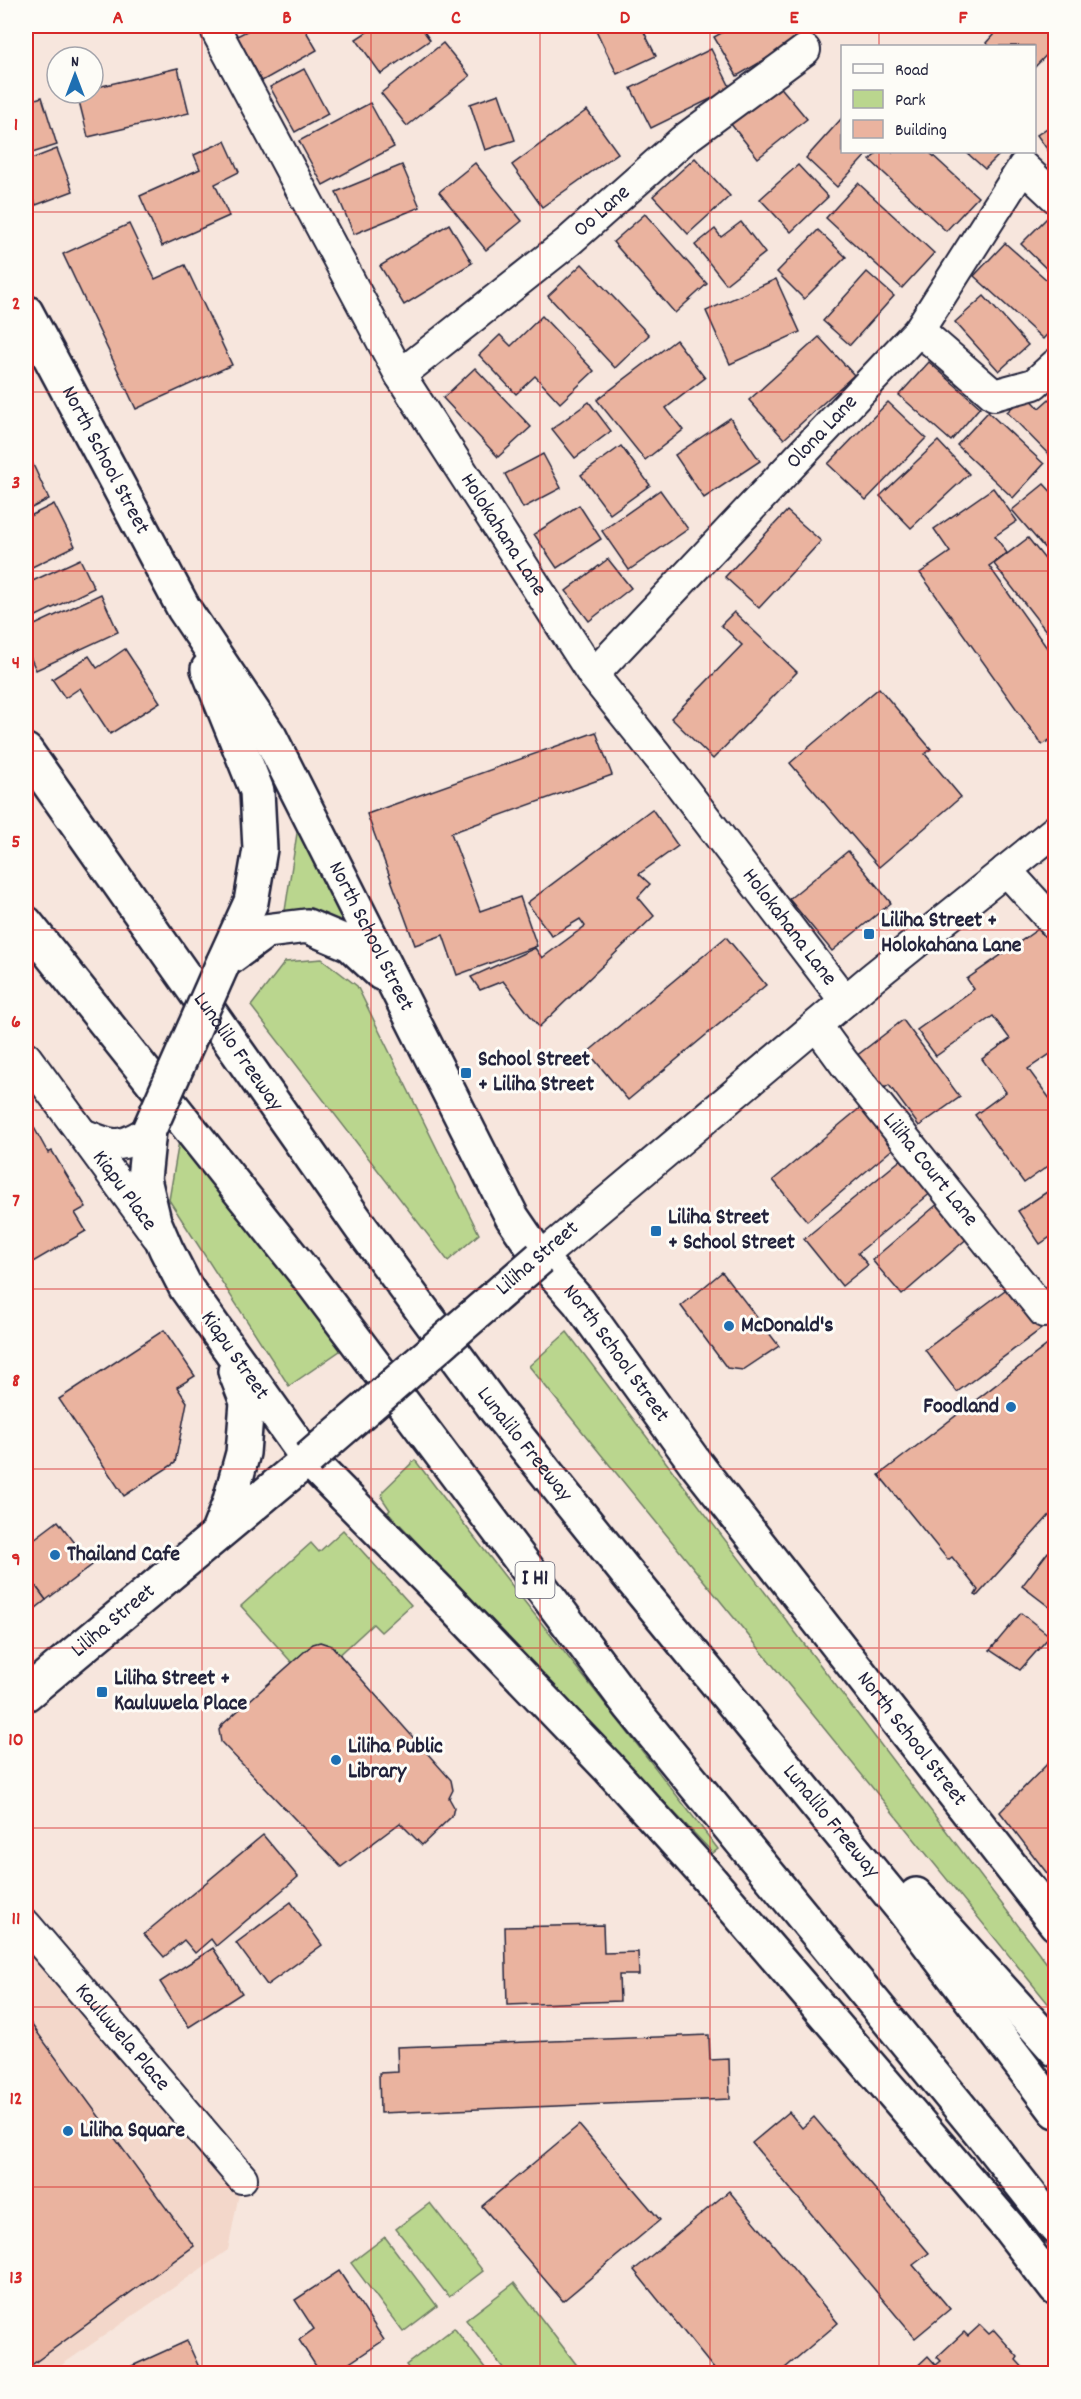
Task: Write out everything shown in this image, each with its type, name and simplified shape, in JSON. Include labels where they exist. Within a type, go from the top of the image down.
[{"type":"main road","name":"North School Street","points":[[26,312],[184,609],[270,737],[512,1217],[540,1258],[579,1302],[696,1464],[1056,1924]]},
{"type":"main road","name":"North School Street","points":[[166,1249],[154,1221],[144,1179],[149,1130],[251,902],[260,849],[257,791],[184,609]]},
{"type":"main road","name":"Lunalilo Freeway","points":[[26,751],[362,1229],[496,1410],[904,1911],[1056,2111]]},
{"type":"main road","name":"I H1","points":[[26,923],[312,1282],[631,1707],[981,2133],[1056,2228]]},
{"type":"main road","points":[[223,963],[266,931],[307,926],[350,944],[373,964],[404,1000]]},
{"type":"main road","name":"Kiapu Street","points":[[166,1249],[186,1288],[308,1459],[528,1682],[695,1863],[1009,2228],[1056,2289]]},
{"type":"main road","name":"Liliha Street","points":[[26,1694],[308,1459],[540,1258]]},
{"type":"main road","points":[[217,1535],[229,1504],[242,1457],[247,1402],[224,1341]]},
{"type":"main road","points":[[629,1576],[1056,2050]]},
{"type":"street","name":"Holokahana Lane","points":[[217,32],[400,375],[593,675],[669,770],[845,1001]]},
{"type":"street","name":"Oo Lane","points":[[400,375],[568,242],[683,140],[805,50]]},
{"type":"street","name":"Olona Lane","points":[[593,675],[919,330],[1023,167],[1056,198]]},
{"type":"street","points":[[919,330],[994,395],[1034,384],[1056,364]]},
{"type":"street","name":"Liliha Street","points":[[540,1258],[845,1001],[1056,830]]},
{"type":"street","points":[[1006,870],[1056,926]]},
{"type":"street","name":"Liliha Court Lane","points":[[817,1026],[844,1063],[1044,1312]]},
{"type":"street","name":"Kiapu Place","points":[[26,1057],[166,1249]]},
{"type":"street","name":"Kiapu Place","points":[[83,1134],[112,1144],[128,1144],[149,1130]]},
{"type":"street","name":"Kauluwela Place","points":[[26,1924],[242,2178]]},
{"type":"shaded area","points":[[26,1922],[242,2178],[228,2250],[50,2373],[26,2373]]},
{"type":"green space","points":[[300,814],[358,927],[334,921],[282,930]]},
{"type":"green space","points":[[322,959],[357,986],[479,1234],[448,1261],[251,1006],[285,962]]},
{"type":"green space","points":[[181,1129],[347,1346],[289,1386],[169,1200]]},
{"type":"green space","points":[[567,1332],[1055,1974],[1055,2012],[529,1366]]},
{"type":"green space","points":[[415,1460],[718,1849],[713,1853],[388,1512],[390,1510],[382,1498],[383,1491]]},
{"type":"green space","points":[[343,1530],[411,1605],[381,1632],[373,1624],[322,1671],[303,1675],[241,1606],[311,1543],[319,1552]]},
{"type":"green space","points":[[430,2203],[483,2271],[449,2297],[396,2229]]},
{"type":"green space","points":[[385,2237],[437,2306],[403,2332],[351,2263]]},
{"type":"green space","points":[[514,2283],[579,2368],[573,2373],[507,2373],[466,2320]]},
{"type":"green space","points":[[454,2328],[489,2373],[412,2373],[406,2365]]},
{"type":"building","points":[[256,26],[303,26],[317,50],[262,81],[237,36]]},
{"type":"building","points":[[376,26],[420,26],[430,40],[381,74],[356,39]]},
{"type":"building","points":[[594,26],[641,26],[656,56],[617,74]]},
{"type":"building","points":[[734,26],[810,26],[813,31],[737,76],[714,37]]},
{"type":"building","points":[[1001,26],[1056,26],[1056,45],[1036,66],[1036,45],[989,45],[986,43]]},
{"type":"building","points":[[443,43],[470,76],[407,126],[381,93]]},
{"type":"building","points":[[711,49],[731,89],[651,128],[631,88]]},
{"type":"building","points":[[178,68],[189,113],[88,137],[80,105],[105,105],[105,85]]},
{"type":"building","points":[[304,69],[328,114],[295,132],[270,87]]},
{"type":"building","points":[[778,84],[807,119],[758,158],[730,123]]},
{"type":"building","points":[[499,94],[515,140],[485,150],[470,104]]},
{"type":"building","points":[[42,97],[57,145],[26,155],[26,102]]},
{"type":"building","points":[[370,103],[394,147],[323,185],[299,141]]},
{"type":"building","points":[[587,110],[618,153],[542,207],[512,165]]},
{"type":"building","points":[[841,119],[841,153],[868,153],[837,187],[806,158]]},
{"type":"building","points":[[1056,122],[1056,162],[1037,135]]},
{"type":"building","points":[[225,141],[239,172],[215,184],[229,216],[162,246],[140,196],[200,169],[194,155]]},
{"type":"building","points":[[57,149],[73,191],[36,205],[26,178],[26,161]]},
{"type":"building","points":[[877,153],[930,153],[978,197],[946,231],[870,160]]},
{"type":"building","points":[[967,153],[1001,153],[985,169]]},
{"type":"building","points":[[695,158],[730,196],[688,234],[653,196]]},
{"type":"building","points":[[475,163],[522,221],[486,250],[439,192]]},
{"type":"building","points":[[402,165],[420,207],[354,234],[336,192]]},
{"type":"building","points":[[798,165],[828,197],[791,232],[760,199]]},
{"type":"building","points":[[858,183],[934,253],[902,288],[826,218]]},
{"type":"building","points":[[1052,213],[1056,216],[1056,278],[1021,244]]},
{"type":"building","points":[[645,214],[707,284],[675,313],[613,242]]},
{"type":"building","points":[[741,222],[765,253],[726,284],[695,245],[715,229],[721,237]]},
{"type":"building","points":[[129,224],[155,279],[185,265],[232,365],[136,409],[63,254]]},
{"type":"building","points":[[449,224],[472,263],[404,305],[380,266]]},
{"type":"building","points":[[818,230],[846,257],[804,299],[777,272]]},
{"type":"building","points":[[1005,243],[1056,288],[1056,325],[1043,339],[974,276]]},
{"type":"building","points":[[582,264],[649,335],[615,368],[548,296]]},
{"type":"building","points":[[867,272],[894,296],[850,345],[823,321]]},
{"type":"building","points":[[776,279],[800,332],[730,364],[706,311]]},
{"type":"building","points":[[984,296],[1028,345],[999,371],[955,322]]},
{"type":"building","points":[[542,316],[594,371],[560,403],[535,376],[516,394],[479,355],[500,335],[511,346]]},
{"type":"building","points":[[819,337],[854,375],[784,439],[749,400]]},
{"type":"building","points":[[676,340],[705,378],[666,408],[683,430],[645,460],[597,400]]},
{"type":"building","points":[[929,362],[980,407],[951,441],[899,395]]},
{"type":"building","points":[[475,368],[531,427],[498,457],[443,398]]},
{"type":"building","points":[[1056,393],[1056,462],[1007,412],[1026,394],[1039,408]]},
{"type":"building","points":[[589,402],[611,431],[575,458],[552,429]]},
{"type":"building","points":[[888,402],[926,438],[866,500],[828,464]]},
{"type":"building","points":[[988,412],[1044,464],[1013,498],[957,445]]},
{"type":"building","points":[[730,418],[760,461],[704,498],[675,455]]},
{"type":"building","points":[[938,441],[969,474],[911,528],[880,496]]},
{"type":"building","points":[[621,446],[650,485],[610,514],[581,475]]},
{"type":"building","points":[[543,454],[561,488],[523,508],[505,474]]},
{"type":"building","points":[[29,456],[49,499],[26,511],[26,458]]},
{"type":"building","points":[[1044,484],[1056,497],[1056,556],[1053,558],[1012,510]]},
{"type":"building","points":[[993,488],[1017,521],[995,536],[1007,553],[989,566],[1047,648],[1056,642],[1056,736],[1042,745],[920,573],[950,552],[934,529]]},
{"type":"building","points":[[660,490],[688,529],[629,570],[602,531]]},
{"type":"building","points":[[54,504],[75,546],[26,570],[26,518]]},
{"type":"building","points":[[579,505],[601,539],[557,568],[534,534]]},
{"type":"building","points":[[787,511],[821,541],[759,608],[725,577]]},
{"type":"building","points":[[1028,538],[1056,573],[1056,623],[1046,631],[994,564]]},
{"type":"building","points":[[80,559],[94,588],[26,621],[26,584]]},
{"type":"building","points":[[608,559],[631,588],[589,621],[566,591]]},
{"type":"building","points":[[101,594],[118,632],[36,670],[26,648],[26,629]]},
{"type":"building","points":[[734,612],[797,672],[713,759],[671,718],[742,645],[721,625]]},
{"type":"building","points":[[125,649],[160,702],[110,734],[80,688],[65,698],[52,679],[89,656],[97,668]]},
{"type":"building","points":[[879,688],[931,749],[925,754],[961,797],[879,867],[790,763]]},
{"type":"building","points":[[596,732],[612,775],[451,833],[480,911],[520,897],[537,946],[457,975],[443,935],[415,945],[367,814]]},
{"type":"building","points":[[652,809],[678,846],[639,874],[650,884],[638,897],[654,916],[539,1027],[503,981],[480,990],[471,977],[535,948],[542,958],[585,926],[580,919],[552,936],[527,903]]},
{"type":"building","points":[[848,851],[891,903],[832,951],[789,899]]},
{"type":"building","points":[[1041,927],[1056,947],[1056,1050],[1028,1069],[1056,1107],[1056,1165],[1054,1162],[1024,1183],[975,1115],[1006,1092],[982,1059],[1010,1039],[993,1016],[936,1056],[917,1030],[974,989],[967,979]]},
{"type":"building","points":[[726,937],[766,985],[628,1100],[588,1052]]},
{"type":"building","points":[[903,1020],[960,1097],[919,1126],[889,1085],[878,1092],[855,1057]]},
{"type":"building","points":[[861,1107],[895,1147],[807,1221],[773,1180]]},
{"type":"building","points":[[26,1113],[48,1153],[52,1151],[86,1207],[75,1213],[86,1231],[26,1266]]},
{"type":"building","points":[[903,1158],[932,1192],[858,1253],[868,1265],[842,1286],[804,1239]]},
{"type":"building","points":[[1056,1186],[1056,1233],[1040,1244],[1018,1211]]},
{"type":"building","points":[[940,1202],[970,1236],[902,1295],[872,1260]]},
{"type":"building","name":"McDonald's","points":[[722,1272],[779,1346],[743,1370],[727,1368],[681,1306]]},
{"type":"building","points":[[1009,1287],[1041,1329],[957,1392],[925,1350]]},
{"type":"building","points":[[164,1330],[195,1376],[177,1387],[187,1402],[175,1463],[124,1496],[59,1399]]},
{"type":"building","name":"Foodland","points":[[1055,1339],[1056,1508],[977,1596],[975,1595],[978,1590],[952,1557],[948,1560],[879,1475]]},
{"type":"building","name":"Thailand Cafe","points":[[58,1521],[92,1565],[46,1600],[26,1573],[26,1545]]},
{"type":"building","points":[[1048,1552],[1056,1558],[1056,1612],[1022,1586]]},
{"type":"building","points":[[26,1573],[46,1600],[26,1616]]},
{"type":"building","points":[[1021,1613],[1050,1636],[1020,1670],[990,1650]]},
{"type":"building","name":"Liliha Public Library","points":[[320,1642],[332,1646],[451,1780],[453,1790],[449,1798],[454,1807],[452,1816],[422,1845],[400,1823],[341,1867],[221,1742],[219,1730],[222,1725],[313,1644]]},
{"type":"building","points":[[1056,1755],[1056,1885],[1000,1812]]},
{"type":"building","points":[[263,1835],[298,1877],[216,1946],[211,1939],[195,1953],[184,1940],[164,1957],[144,1934]]},
{"type":"building","points":[[291,1902],[322,1945],[267,1985],[236,1943]]},
{"type":"building","points":[[603,1925],[604,1953],[638,1952],[639,1975],[619,1975],[620,2001],[507,2005],[505,1927]]},
{"type":"building","points":[[213,1948],[242,1993],[189,2027],[160,1982]]},
{"type":"building","name":"Liliha Square","points":[[26,2017],[194,2246],[26,2369]]},
{"type":"building","points":[[709,2035],[710,2060],[729,2059],[730,2099],[380,2113],[379,2073],[398,2072],[397,2047]]},
{"type":"building","points":[[789,2112],[802,2128],[814,2117],[929,2253],[913,2265],[950,2309],[915,2338],[752,2143]]},
{"type":"building","points":[[579,2125],[660,2220],[563,2301],[482,2206]]},
{"type":"building","points":[[729,2191],[838,2323],[778,2374],[718,2374],[634,2270]]},
{"type":"building","points":[[339,2271],[384,2340],[333,2374],[321,2374],[299,2340],[314,2329],[295,2300]]},
{"type":"building","points":[[980,2325],[989,2334],[994,2330],[1018,2357],[1016,2360],[1029,2374],[909,2374],[928,2356],[936,2365],[941,2361],[937,2357],[964,2332],[968,2336]]},
{"type":"building","points":[[187,2341],[202,2374],[135,2374],[132,2366]]},
{"type":"place","name":"Liliha Street + Holokahana Lane","points":[[869,934]]},
{"type":"place","name":"School Street + Liliha Street","points":[[466,1073]]},
{"type":"place","name":"Liliha Street + School Street","points":[[656,1231]]},
{"type":"place","name":"McDonald's","points":[[729,1326]]},
{"type":"place","name":"Foodland","points":[[1011,1407]]},
{"type":"place","name":"Thailand Cafe","points":[[55,1555]]},
{"type":"place","name":"Liliha Street + Kauluwela Place","points":[[102,1692]]},
{"type":"place","name":"Liliha Public Library","points":[[336,1760]]},
{"type":"place","name":"Liliha Square","points":[[68,2131]]}]
